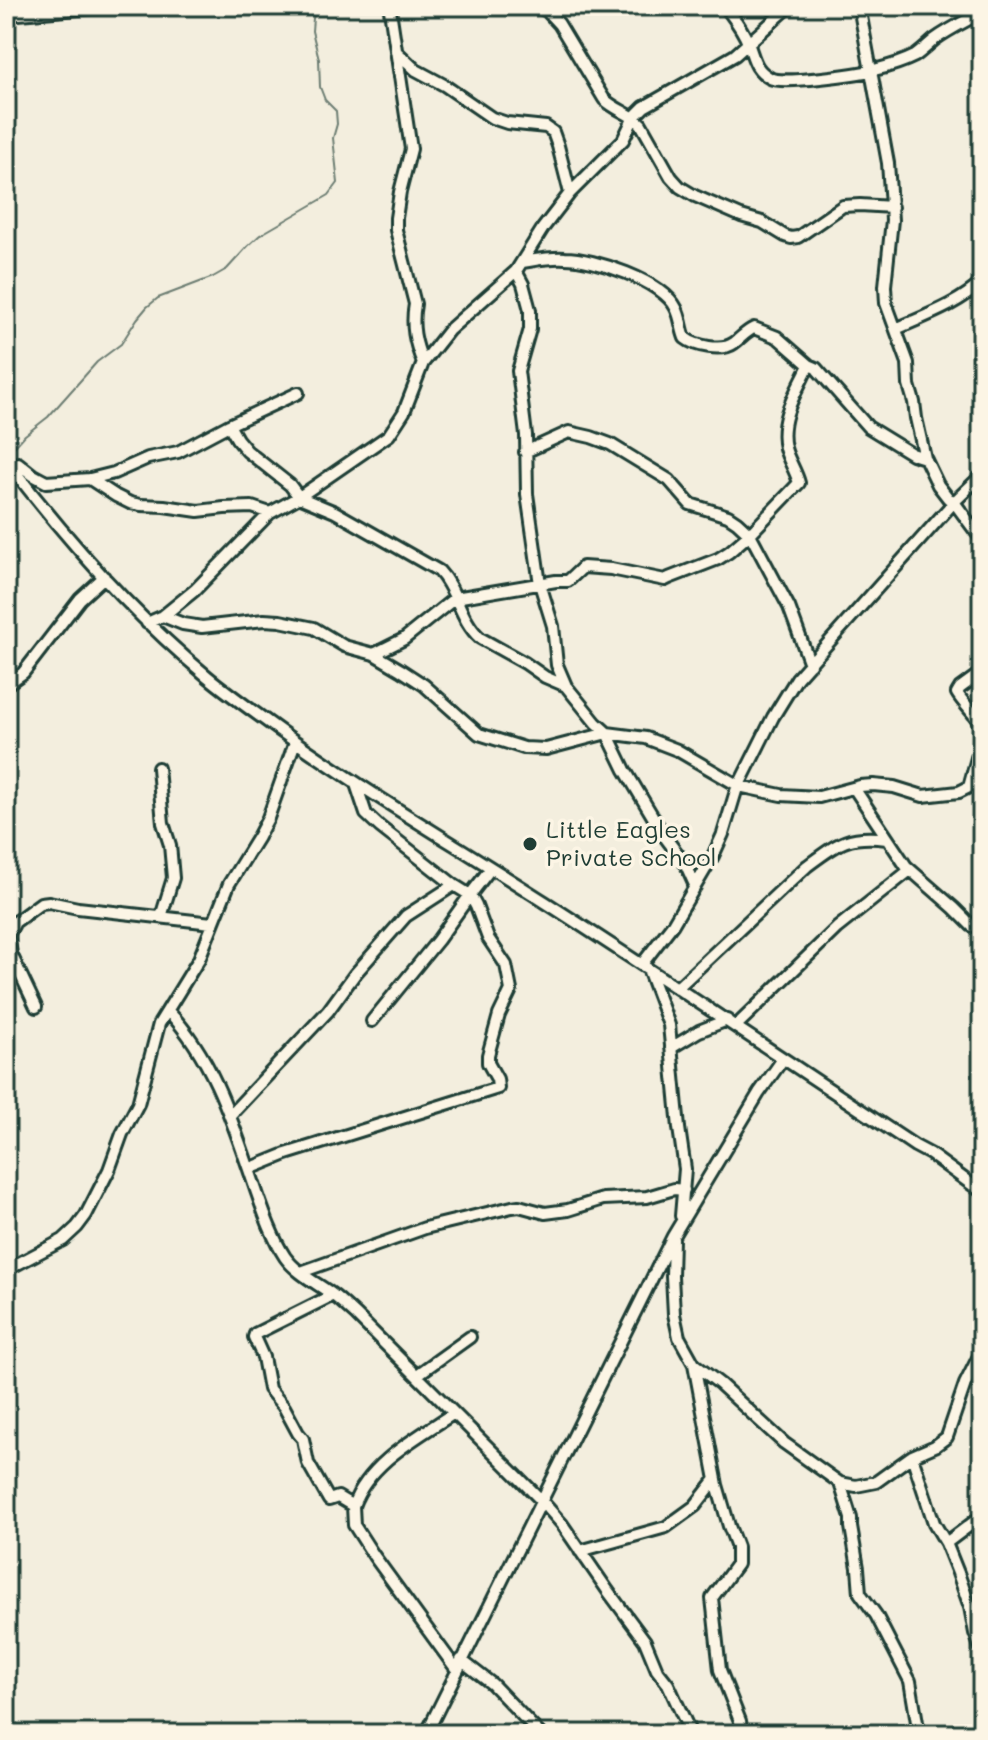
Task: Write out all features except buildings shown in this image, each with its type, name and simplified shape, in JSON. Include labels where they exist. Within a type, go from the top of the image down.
[{"type":"main road","points":[[6,14],[103,6]]},
{"type":"street","points":[[536,6],[554,19],[604,99],[612,107],[634,117],[650,137],[671,177],[695,196],[762,222],[791,238],[798,237],[843,206],[892,207]]},
{"type":"street","points":[[725,6],[748,43],[759,69],[778,81],[803,81],[870,71],[914,56],[982,12]]},
{"type":"street","points":[[147,623],[163,616],[195,590],[270,513],[299,497],[389,435],[404,412],[423,363],[449,330],[519,266],[570,193],[623,140],[634,117],[656,99],[722,63],[790,6]]},
{"type":"street","points":[[859,6],[888,163],[892,207],[885,295],[908,363],[909,385],[925,458],[938,485],[982,540]]},
{"type":"street","points":[[391,7],[411,149],[398,203],[396,230],[415,304],[412,316],[414,341],[423,363]]},
{"type":"street","points":[[396,51],[416,70],[492,118],[507,123],[546,127],[553,132],[570,193]]},
{"type":"street","points":[[519,266],[544,258],[568,258],[596,262],[649,283],[677,309],[685,338],[693,344],[732,345],[754,328],[777,337],[816,368],[872,430],[912,454],[925,458]]},
{"type":"street","points":[[519,266],[530,310],[530,329],[518,371],[526,435],[528,507],[540,584],[553,626],[557,665],[566,686],[607,733],[625,770],[665,837],[686,865],[695,885]]},
{"type":"street","points":[[896,329],[950,304],[982,282]]},
{"type":"street","points":[[374,654],[404,639],[455,598],[568,581],[583,567],[611,569],[665,580],[718,559],[750,534],[799,483],[787,456],[783,434],[786,413],[809,365]]},
{"type":"street","points":[[8,462],[18,463],[46,482],[90,479],[114,473],[148,458],[178,452],[298,393]]},
{"type":"street","points":[[229,425],[247,451],[290,485],[299,497],[335,512],[439,571],[480,638],[566,686]]},
{"type":"street","points":[[525,452],[569,432],[591,437],[610,444],[669,480],[690,504],[728,516],[750,534],[789,607],[810,664]]},
{"type":"street","points":[[8,462],[47,514],[104,577],[147,623],[209,678],[356,784],[645,967],[981,1189]]},
{"type":"street","points":[[645,967],[713,856],[739,786],[773,717],[797,678],[954,502],[982,475]]},
{"type":"street","points":[[90,479],[130,503],[198,511],[252,507],[270,513]]},
{"type":"street","points":[[6,685],[23,673],[80,599],[104,577]]},
{"type":"street","points":[[163,616],[202,627],[264,620],[314,628],[344,646],[374,654],[424,685],[475,731],[488,738],[538,749],[607,733],[646,738],[661,743],[739,786],[781,795],[819,797],[873,785],[894,787],[923,796],[959,792],[969,787],[982,749]]},
{"type":"street","points":[[982,672],[957,693],[982,728]]},
{"type":"street","points":[[6,1270],[71,1235],[82,1221],[138,1104],[157,1030],[199,959],[229,884],[268,818],[295,742]]},
{"type":"street","points":[[158,768],[163,823],[169,838],[173,878],[161,917]]},
{"type":"street","points":[[249,1169],[286,1154],[498,1088],[488,1055],[499,1015],[511,990],[506,965],[488,938],[470,895],[366,814],[356,784]]},
{"type":"street","points":[[854,788],[910,870],[972,926]]},
{"type":"street","points":[[677,988],[807,866],[830,849],[858,837],[887,839]]},
{"type":"street","points":[[372,1021],[491,868]]},
{"type":"street","points":[[671,1048],[699,1031],[731,1023],[837,928],[910,870]]},
{"type":"street","points":[[231,1114],[328,1011],[355,974],[406,916],[454,885]]},
{"type":"street","points":[[36,1007],[8,946],[8,935],[15,922],[41,903],[212,923]]},
{"type":"street","points":[[645,967],[669,1025],[685,1169],[681,1222]]},
{"type":"street","points":[[168,1011],[182,1025],[196,1047],[231,1114],[267,1221],[287,1260],[356,1315],[562,1524],[649,1648],[657,1670],[668,1684],[691,1734]]},
{"type":"street","points":[[426,1734],[673,1236],[759,1093],[783,1059]]},
{"type":"street","points":[[301,1272],[425,1228],[512,1207],[545,1213],[568,1210],[603,1199],[647,1197],[674,1189],[684,1190]]},
{"type":"street","points":[[673,1236],[674,1314],[679,1337],[694,1364],[716,1479],[738,1552],[737,1564],[714,1593],[712,1604],[720,1670],[742,1734]]},
{"type":"street","points":[[333,1295],[254,1337],[263,1357],[269,1389],[303,1439],[308,1463],[322,1489],[329,1500],[338,1497],[353,1506]]},
{"type":"street","points":[[417,1375],[470,1337]]},
{"type":"street","points":[[694,1364],[784,1443],[840,1483],[865,1486],[947,1437],[965,1384],[982,1350]]},
{"type":"street","points":[[454,1413],[384,1463],[357,1494],[353,1506],[354,1525],[374,1556],[459,1665],[492,1684],[540,1734]]},
{"type":"street","points":[[912,1456],[934,1523],[954,1561],[982,1652]]},
{"type":"street","points":[[580,1551],[666,1527],[695,1506],[716,1479]]},
{"type":"street","points":[[840,1483],[851,1518],[860,1593],[876,1615],[910,1681],[919,1734]]},
{"type":"street","points":[[946,1543],[982,1516]]},
{"type":"waterway","points":[[7,455],[25,435],[48,417],[97,362],[121,344],[147,307],[158,298],[227,269],[260,235],[329,195],[338,183],[333,138],[337,124],[336,111],[325,100],[320,87],[319,59],[312,31],[313,18],[319,6]]},
{"type":"place","name":"Little Eagles Private School","points":[[530,844]]}]
